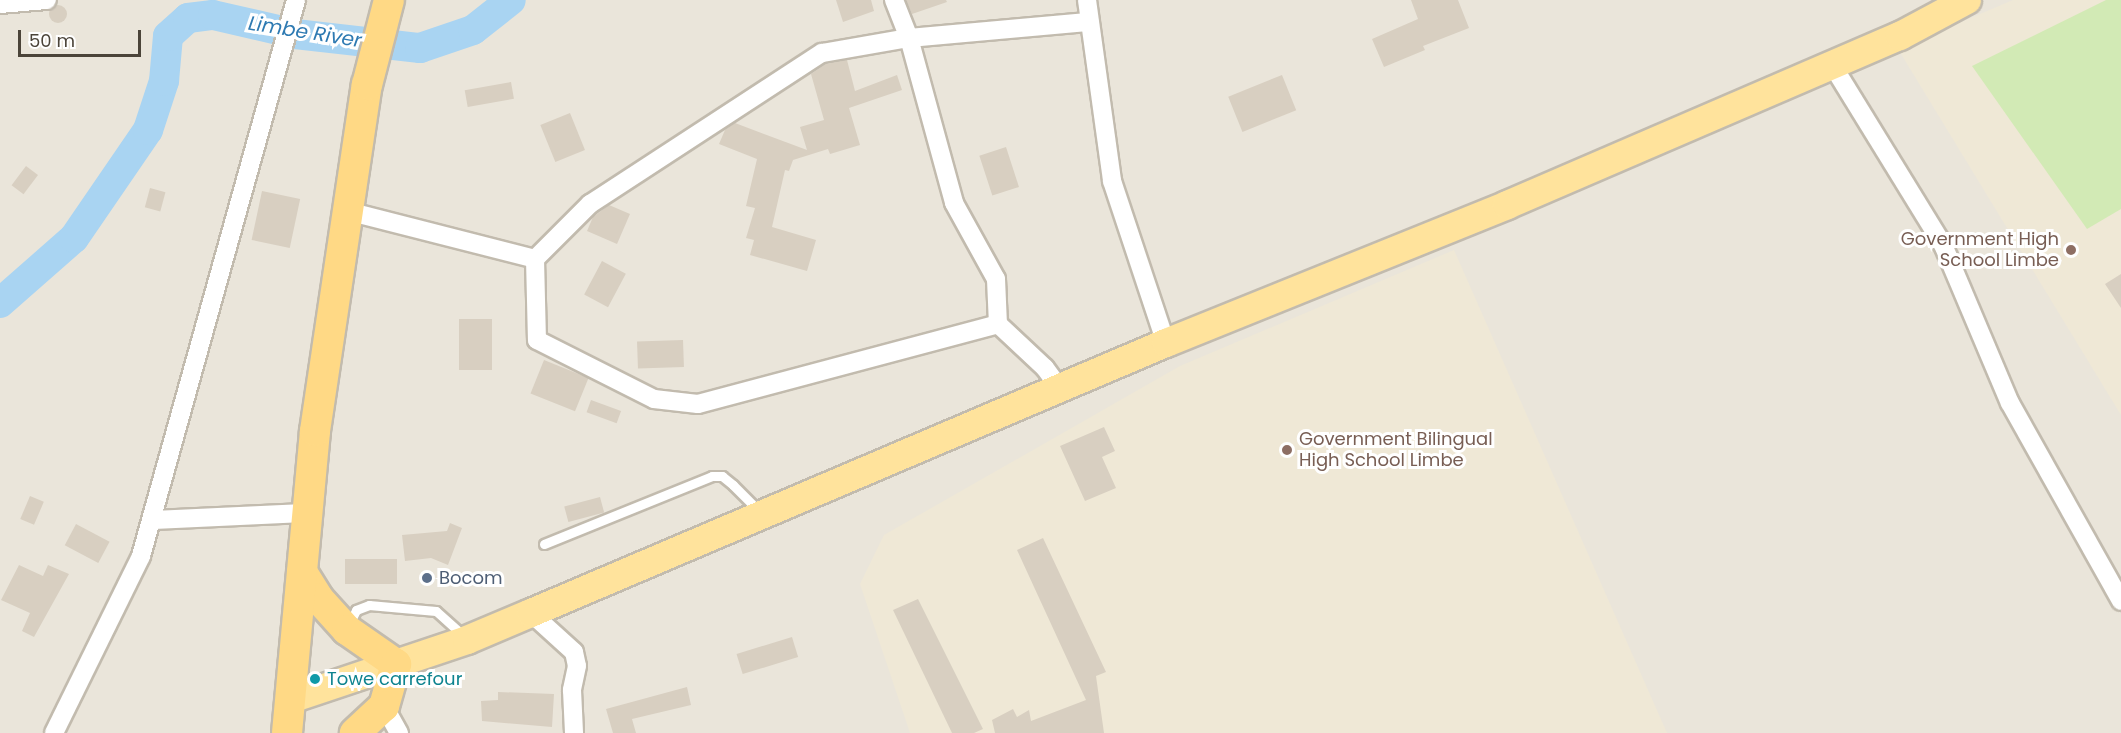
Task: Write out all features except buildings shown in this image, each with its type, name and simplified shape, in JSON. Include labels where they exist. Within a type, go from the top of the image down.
[{"type":"highway","points":[[287,733],[315,431],[351,212],[367,85],[388,6]]},
{"type":"highway","points":[[302,572],[318,598],[347,630],[396,664],[384,706],[355,733]]},
{"type":"main road","points":[[291,699],[467,640],[531,614],[1062,390],[1166,343],[1507,205],[1831,63],[1900,36],[1958,2]]},
{"type":"street","points":[[0,4],[47,0]]},
{"type":"street","points":[[54,733],[141,556],[296,0]]},
{"type":"street","points":[[894,0],[909,38],[954,203],[996,279],[998,324],[1046,368],[1062,390]]},
{"type":"street","points":[[1087,0],[1087,22],[1112,181],[1166,343]]},
{"type":"street","points":[[998,324],[698,404],[654,399],[537,340],[534,259],[590,204],[822,53],[909,38],[1087,22]]},
{"type":"street","points":[[1831,63],[1944,247],[2010,404],[2121,601]]},
{"type":"street","points":[[351,212],[534,259]]},
{"type":"street","points":[[152,520],[306,513]]},
{"type":"street","points":[[531,614],[574,652],[577,666],[572,690],[574,733]]},
{"type":"street","points":[[384,706],[399,733]]},
{"type":"lane","points":[[544,544],[712,476],[722,476],[763,515]]},
{"type":"lane","points":[[347,630],[356,610],[369,605],[436,611],[467,640]]},
{"type":"shaded area","points":[[0,0],[2121,0],[2121,733],[0,733]]},
{"type":"shaded area","name":"Government High School Limbe","points":[[2013,0],[2121,0],[2121,415],[1898,49]]},
{"type":"shaded area","name":"Government Bilingual High School Limbe","points":[[1454,250],[1667,733],[910,733],[860,584],[884,535],[1180,366]]},
{"type":"green space","points":[[2106,0],[2121,0],[2121,209],[2087,229],[1972,66]]},
{"type":"waterway","name":"Limbe River","points":[[0,303],[74,238],[148,130],[164,81],[168,36],[188,18],[213,15],[295,34],[420,48],[473,30],[511,0]]},
{"type":"place","name":"Government High School Limbe","points":[[2071,250]]},
{"type":"place","name":"Government Bilingual High School Limbe","points":[[1287,450]]},
{"type":"place","name":"Bocom","points":[[427,578]]},
{"type":"place","name":"Towe carrefour","points":[[315,679]]}]
